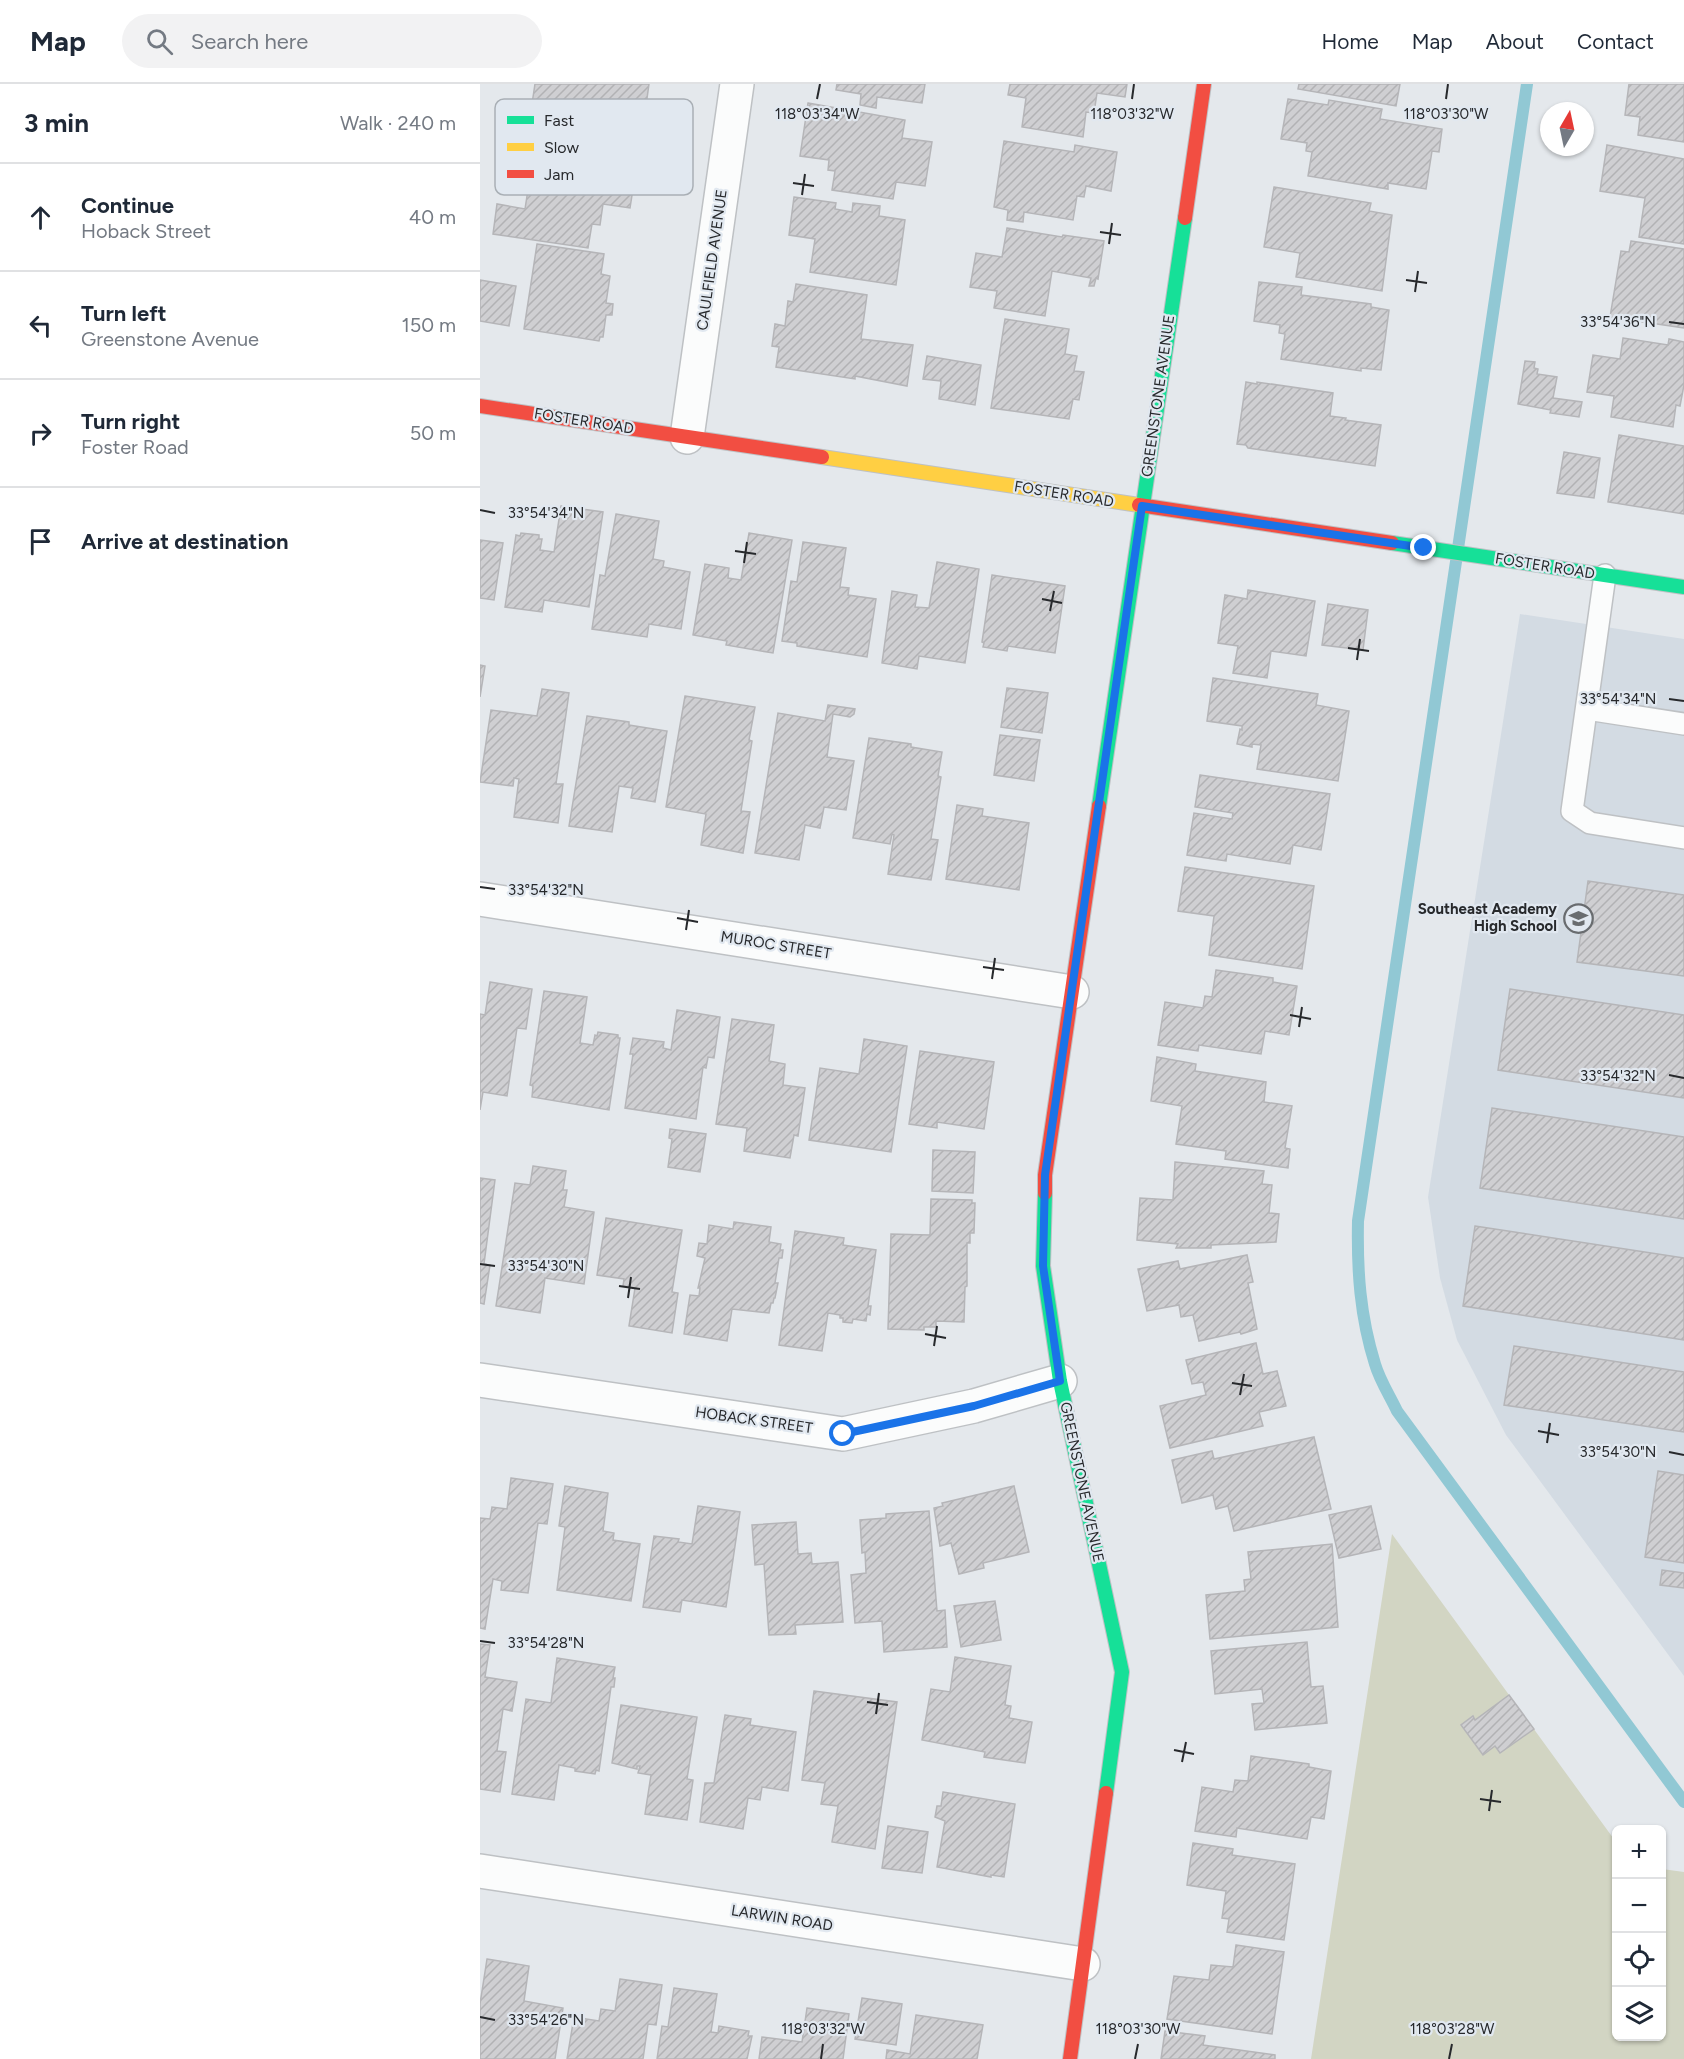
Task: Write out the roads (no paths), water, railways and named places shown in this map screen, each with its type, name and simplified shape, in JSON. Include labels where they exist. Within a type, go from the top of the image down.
[{"type":"street","name":"CAULFIELD AVENUE","points":[[687,437],[737,84]]},
{"type":"street","name":"GREENSTONE AVENUE","points":[[1070,2059],[1122,1672],[1060,1381],[1043,1266],[1045,1175],[1204,84]]},
{"type":"street","name":"FOSTER ROAD","points":[[480,406],[1684,587]]},
{"type":"street","name":"MUROC STREET","points":[[480,899],[1072,992]]},
{"type":"street","name":"HOBACK STREET","points":[[480,1380],[843,1434],[974,1406],[1060,1381]]},
{"type":"street","name":"LARWIN ROAD","points":[[480,1871],[1083,1964]]},
{"type":"lane","points":[[1605,575],[1572,811],[1590,823],[1684,838]]},
{"type":"lane","points":[[1587,709],[1684,724]]},
{"type":"waterway","points":[[1527,84],[1358,1221],[1361,1293],[1366,1328],[1375,1364],[1397,1411],[1684,1802]]},
{"type":"place","name":"Southeast Academy High School","points":[[1578,918]]}]
